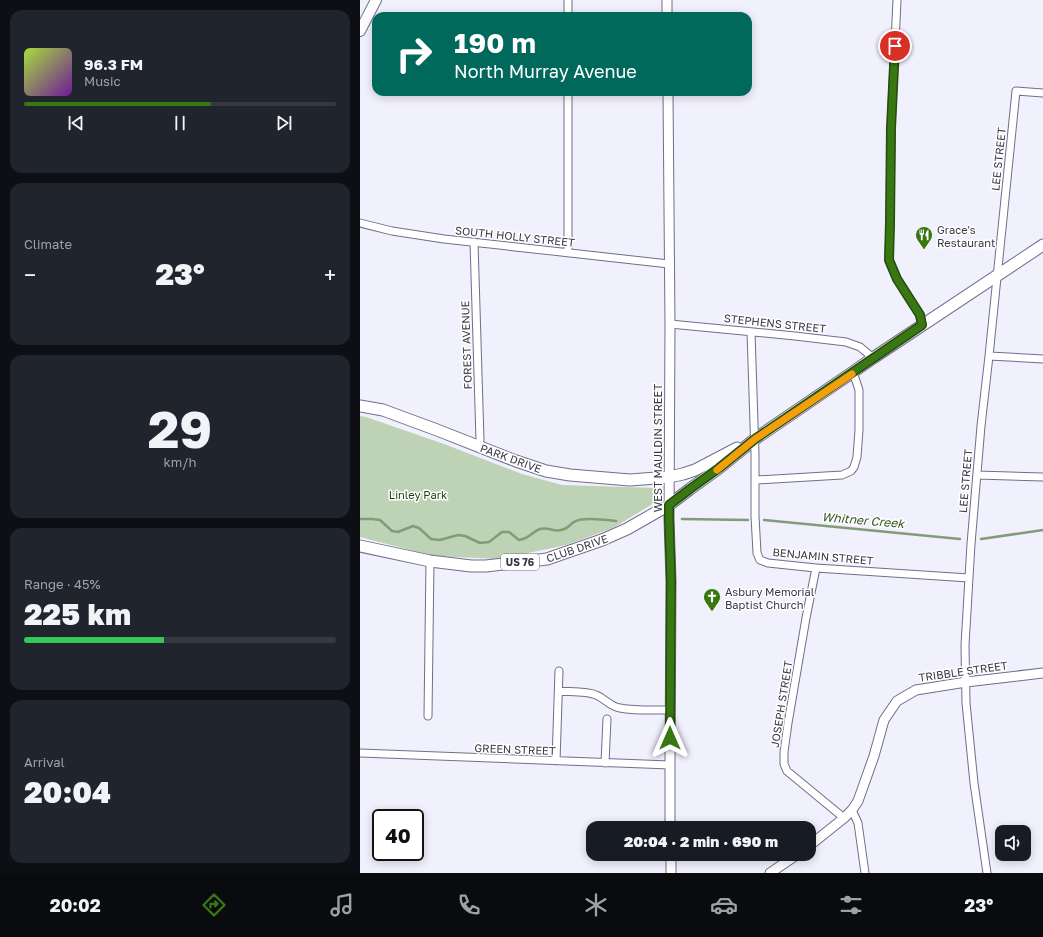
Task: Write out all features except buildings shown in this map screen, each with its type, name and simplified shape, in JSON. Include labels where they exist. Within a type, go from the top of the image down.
[{"type":"main road","points":[[360,30],[376,0]]},
{"type":"main road","name":"US 76","points":[[669,505],[755,439],[922,325],[1043,245]]},
{"type":"main road","name":"PARK DRIVE","points":[[360,406],[383,410],[546,471],[570,476],[630,480],[669,477]]},
{"type":"main road","name":"US 76","points":[[669,477],[695,470],[755,439]]},
{"type":"main road","name":"CLUB DRIVE","points":[[360,546],[430,561],[471,566],[486,566],[547,559],[602,540],[627,529],[669,505]]},
{"type":"street","points":[[568,0],[568,12]]},
{"type":"street","points":[[667,0],[668,12]]},
{"type":"street","points":[[897,0],[891,128],[889,260],[897,279],[920,315],[922,325]]},
{"type":"street","name":"LEE STREET","points":[[987,873],[974,782],[966,703],[965,645],[969,578],[981,426],[998,275],[1016,91],[1043,92]]},
{"type":"street","points":[[568,96],[568,253]]},
{"type":"street","name":"WEST MAULDIN STREET","points":[[668,96],[670,324],[669,519],[671,581],[670,821]]},
{"type":"street","name":"SOUTH HOLLY STREET","points":[[360,223],[403,233],[444,239],[669,264]]},
{"type":"street","name":"FOREST AVENUE","points":[[474,242],[480,440],[478,446]]},
{"type":"street","name":"STEPHENS STREET","points":[[670,324],[846,342],[860,347],[874,358]]},
{"type":"street","name":"BENJAMIN STREET","points":[[751,332],[756,480],[755,516],[757,553],[760,560],[768,563],[816,568],[969,578]]},
{"type":"street","points":[[989,356],[1043,359]]},
{"type":"street","points":[[756,480],[842,475],[854,467],[857,457],[859,430],[859,390],[853,372]]},
{"type":"street","points":[[977,475],[1043,477]]},
{"type":"street","points":[[428,716],[430,561]]},
{"type":"street","name":"JOSEPH STREET","points":[[816,568],[788,723],[784,764],[787,771],[844,818]]},
{"type":"street","points":[[556,761],[559,671]]},
{"type":"street","name":"TRIBBLE STREET","points":[[816,840],[844,818],[858,801],[884,720],[897,702],[916,690],[966,682],[1043,673]]},
{"type":"street","points":[[559,691],[594,694],[619,708],[670,710]]},
{"type":"street","points":[[605,763],[608,720]]},
{"type":"street","name":"GREEN STREET","points":[[360,753],[670,765]]},
{"type":"street","points":[[852,810],[858,822],[865,873]]},
{"type":"street","points":[[671,861],[671,873]]},
{"type":"street","points":[[770,873],[788,861]]},
{"type":"green space","name":"Linley Park","points":[[360,416],[444,444],[522,474],[562,485],[657,488],[661,492],[659,500],[613,528],[566,545],[500,559],[433,556],[360,537]]},
{"type":"waterway","name":"Whitner Creek","points":[[360,519],[380,520],[392,531],[398,532],[413,526],[419,528],[431,539],[440,540],[458,535],[465,536],[480,543],[489,542],[502,532],[509,532],[519,540],[526,538],[540,529],[564,529],[574,522],[584,519],[616,521]]},
{"type":"waterway","name":"Whitner Creek","points":[[682,519],[748,520]]},
{"type":"waterway","name":"Whitner Creek","points":[[764,520],[960,539]]},
{"type":"waterway","name":"Whitner Creek","points":[[981,539],[1043,530]]},
{"type":"slow traffic","points":[[717,470],[755,439],[852,374]]},
{"type":"place","name":"Grace's Restaurant","points":[[924,250]]},
{"type":"place","name":"Asbury Memorial Baptist Church","points":[[712,612]]},
{"type":"route","points":[[670,738],[671,581],[669,505],[755,439],[922,325],[920,315],[897,279],[889,260],[891,128],[895,46]]}]
